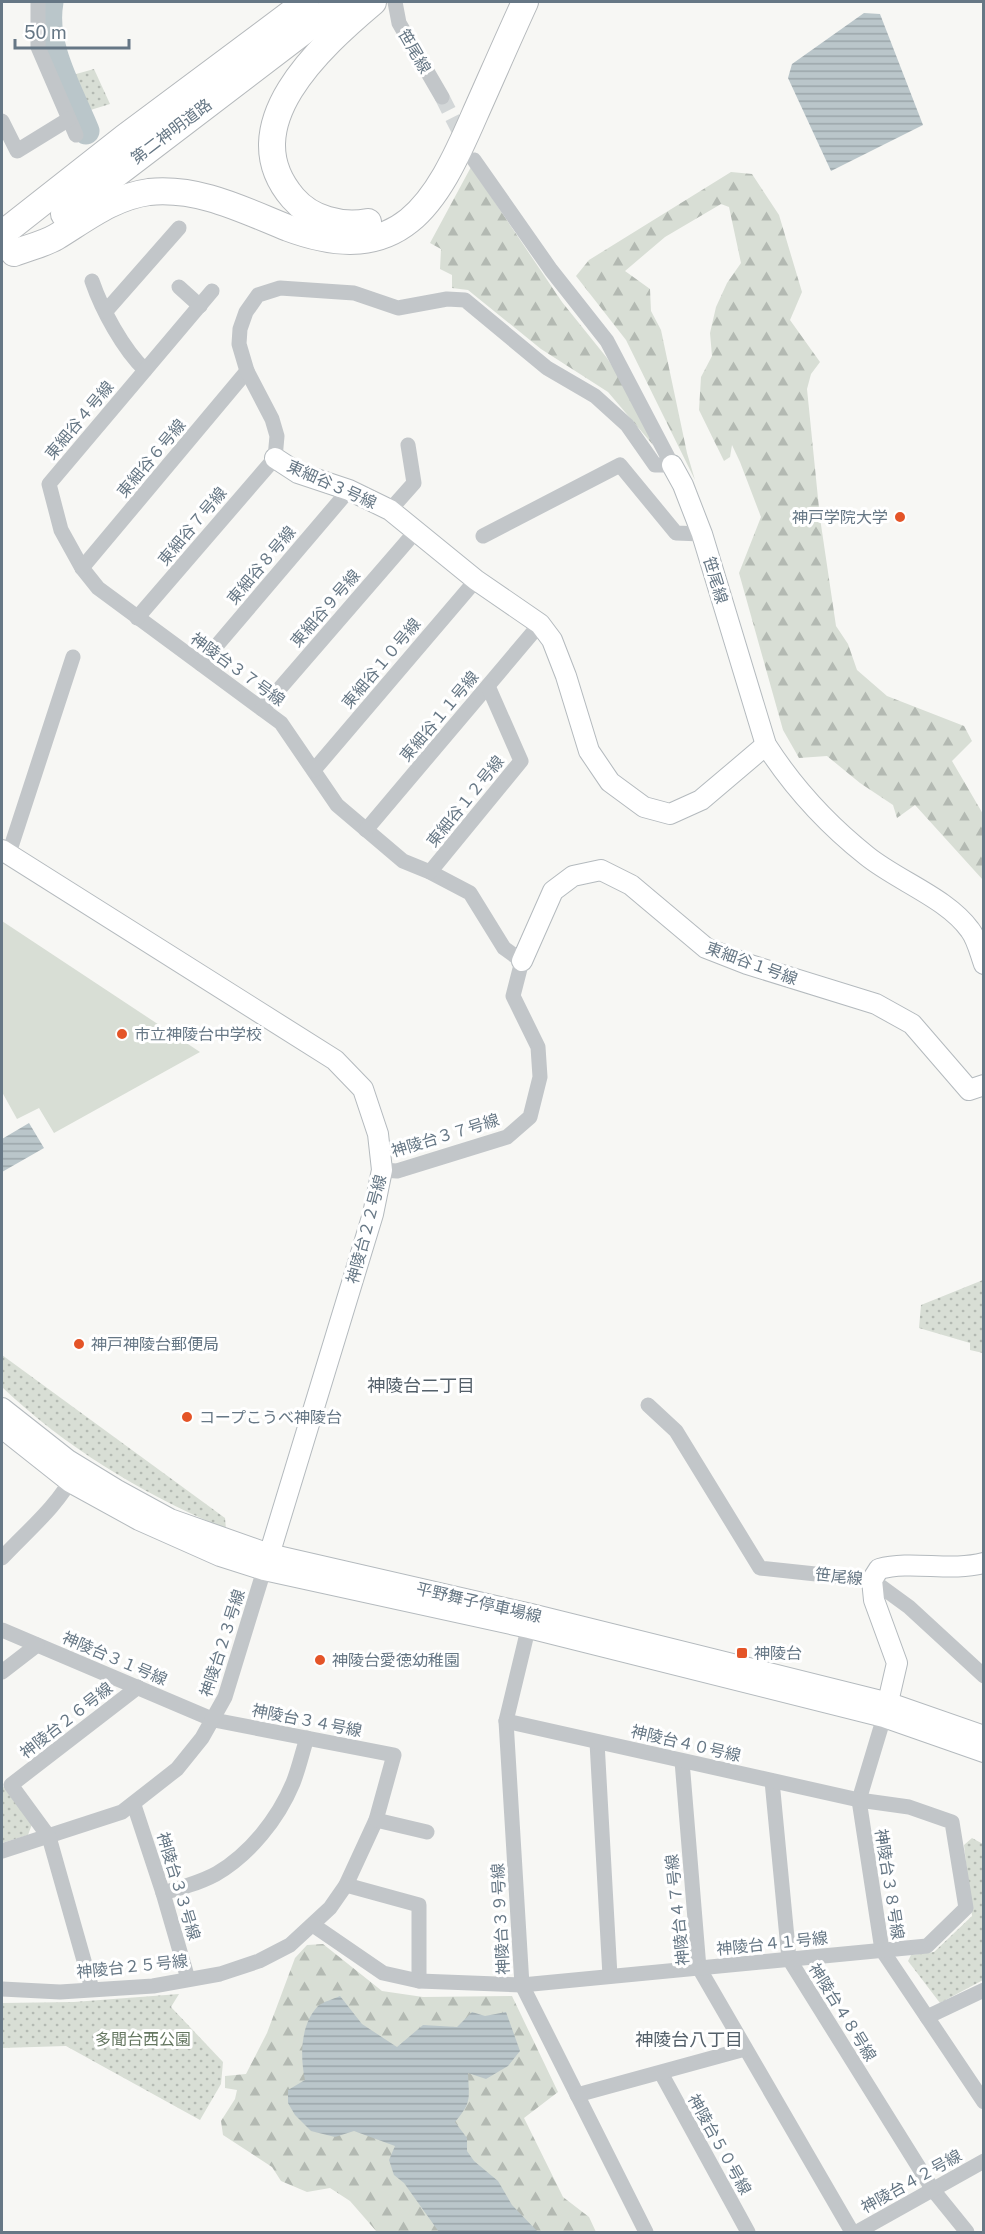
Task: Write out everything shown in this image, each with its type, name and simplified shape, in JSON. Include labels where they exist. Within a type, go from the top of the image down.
[{"type":"highway","points":[[124,138],[293,2]]},
{"type":"highway","name":"第二神明道路","points":[[6,250],[124,138],[306,2]]},
{"type":"highway","name":"第二神明道路","points":[[6,250],[342,2]]},
{"type":"highway","points":[[373,2],[336,33],[302,71],[284,101],[274,133],[275,164],[286,190],[310,213],[326,220],[342,223],[358,224],[390,215],[417,194],[446,147],[510,2]]},
{"type":"highway","points":[[6,250],[54,238],[114,201],[132,195],[168,191],[208,197],[290,228],[327,239],[362,240],[380,237],[397,229],[427,205],[450,170],[525,2]]},
{"type":"street","points":[[38,2],[38,47],[76,135]]},
{"type":"street","name":"笹尾線","points":[[396,2],[399,23],[442,97]]},
{"type":"street","points":[[2,121],[17,151],[69,119]]},
{"type":"street","name":"笹尾線","points":[[474,160],[551,270],[607,340],[683,485],[702,534],[766,745],[785,775],[815,808],[866,856],[902,881],[951,909],[971,931],[984,964]]},
{"type":"street","points":[[106,311],[179,228]]},
{"type":"street","points":[[92,281],[133,359],[145,370]]},
{"type":"street","points":[[179,287],[200,306]]},
{"type":"street","name":"東細谷３号線","points":[[672,465],[655,465],[627,425],[595,396],[546,368],[465,300],[447,299],[398,308],[354,293],[280,288],[258,295],[246,312],[240,329],[239,344],[247,371],[272,419],[277,436],[274,458],[298,473],[349,490],[390,510],[476,580],[540,624],[552,640],[590,751],[610,782],[644,807],[670,814],[701,800],[766,745]]},
{"type":"street","name":"東細谷４号線","points":[[98,588],[82,568],[61,530],[49,484],[212,291]]},
{"type":"street","name":"東細谷６号線","points":[[82,568],[247,371]]},
{"type":"street","points":[[390,510],[414,483],[408,445]]},
{"type":"street","name":"東細谷７号線","points":[[137,618],[274,458]]},
{"type":"street","points":[[483,536],[620,465],[676,533],[702,534]]},
{"type":"street","name":"東細谷８号線","points":[[201,664],[349,490]]},
{"type":"street","name":"東細谷９号線","points":[[262,709],[416,531]]},
{"type":"street","name":"東細谷１０号線","points":[[314,770],[476,580]]},
{"type":"street","name":"神陵台３７号線","points":[[98,588],[281,723],[337,805],[403,861],[470,893],[504,948],[522,961],[513,996],[538,1047],[540,1077],[530,1117],[507,1137],[396,1171],[382,1170]]},
{"type":"street","name":"東細谷１１号線","points":[[366,830],[540,624]]},
{"type":"street","points":[[5,851],[73,657]]},
{"type":"street","name":"東細谷１２号線","points":[[430,872],[521,761],[488,686]]},
{"type":"street","name":"神陵台２２号線","points":[[5,851],[335,1060],[363,1089],[378,1134],[382,1170],[373,1214],[266,1562]]},
{"type":"street","name":"東細谷１号線","points":[[522,961],[553,891],[573,876],[601,870],[632,885],[706,948],[876,1004],[912,1024],[969,1090],[984,1085]]},
{"type":"street","name":"笹尾線","points":[[648,1406],[676,1431],[760,1568],[872,1580],[879,1569],[894,1565],[909,1567],[984,1563]]},
{"type":"street","name":"平野舞子停車場線","points":[[2,1408],[74,1474]]},
{"type":"street","name":"平野舞子停車場線","points":[[2,1428],[159,1529],[220,1556],[266,1562],[530,1621],[984,1736]]},
{"type":"street","points":[[2,1558],[43,1515],[74,1474]]},
{"type":"street","name":"神陵台２３号線","points":[[2,1851],[122,1812],[134,1805],[177,1769],[214,1720],[225,1697],[266,1562]]},
{"type":"street","points":[[872,1580],[909,1607],[984,1676]]},
{"type":"street","points":[[872,1580],[874,1600],[897,1663],[886,1710]]},
{"type":"street","name":"神陵台３９号線","points":[[530,1621],[506,1721],[522,1985],[645,2232]]},
{"type":"street","name":"神陵台３１号線","points":[[2,1630],[214,1720]]},
{"type":"street","points":[[2,1672],[37,1645]]},
{"type":"street","name":"神陵台２６号線","points":[[49,1837],[11,1785],[138,1688]]},
{"type":"street","name":"平野舞子停車場線","points":[[886,1710],[984,1752]]},
{"type":"street","name":"神陵台３８号線","points":[[886,1710],[859,1800],[882,1950],[984,2102]]},
{"type":"street","name":"神陵台３４号線","points":[[214,1720],[394,1755]]},
{"type":"street","name":"神陵台４０号線","points":[[506,1721],[859,1800]]},
{"type":"street","points":[[163,1893],[193,1885],[217,1873],[247,1850],[273,1821],[293,1783],[307,1738]]},
{"type":"street","points":[[597,1742],[610,1976]]},
{"type":"street","name":"神陵台２５号線","points":[[2,1989],[60,1992],[153,1986],[220,1974],[260,1961],[290,1945],[330,1908],[346,1885],[376,1820],[394,1755]]},
{"type":"street","name":"神陵台４７号線","points":[[682,1761],[699,1968],[852,2232]]},
{"type":"street","name":"神陵台４８号線","points":[[772,1781],[789,1959],[933,2190],[967,2232]]},
{"type":"street","name":"神陵台４１号線","points":[[313,1924],[383,1973],[419,1981],[522,1985],[927,1946],[966,1908],[952,1822],[909,1807],[859,1800]]},
{"type":"street","name":"神陵台３３号線","points":[[134,1805],[189,1979]]},
{"type":"street","points":[[376,1820],[427,1832]]},
{"type":"street","points":[[49,1837],[93,1989]]},
{"type":"street","points":[[346,1885],[419,1905],[419,1981]]},
{"type":"street","points":[[927,2018],[984,1990]]},
{"type":"street","points":[[577,2095],[745,2049]]},
{"type":"street","name":"神陵台５０号線","points":[[661,2073],[748,2232]]},
{"type":"street","name":"神陵台４２号線","points":[[857,2232],[984,2161]]},
{"type":"green space","points":[[94,69],[110,104],[84,112],[69,76]]},
{"type":"green space","points":[[471,167],[562,302],[607,358],[632,397],[653,445],[608,392],[541,349],[468,290],[452,288],[452,275],[440,269],[441,249],[430,243]]},
{"type":"green space","points":[[731,172],[752,174],[779,215],[802,292],[790,320],[820,362],[811,374],[807,389],[820,518],[836,626],[848,644],[857,670],[887,696],[964,726],[972,741],[952,761],[983,814],[983,880],[915,805],[897,818],[893,805],[860,783],[827,756],[799,758],[783,730],[739,573],[761,517],[732,445],[730,457],[724,461],[699,410],[701,377],[712,356],[710,333],[716,307],[727,283],[741,263],[729,207],[721,204],[665,237],[625,271],[650,289],[651,311],[661,330],[687,453],[695,480],[626,340],[576,276],[589,260]]},
{"type":"green space","points":[[2,921],[200,1052],[54,1133],[39,1108],[17,1119],[2,1092]]},
{"type":"green space","points":[[983,1280],[983,1353],[970,1350],[970,1343],[919,1328],[921,1305]]},
{"type":"green space","points":[[2,1355],[225,1518],[226,1529],[195,1516],[136,1485],[79,1450],[52,1430],[2,1387]]},
{"type":"green space","points":[[2,1785],[32,1824],[28,1835],[2,1843]]},
{"type":"green space","points":[[972,1838],[983,1844],[983,1980],[940,2003],[908,1961],[911,1955],[934,1952],[972,1916],[964,1845]]},
{"type":"green space","points":[[323,1944],[382,1991],[423,1997],[512,1996],[558,2092],[524,2118],[563,2197],[589,2217],[596,2232],[377,2232],[350,2201],[330,2188],[307,2192],[281,2181],[272,2167],[223,2135],[221,2121],[235,2099],[237,2090],[225,2088],[225,2076],[246,2074],[267,2033],[295,1958],[307,1945]]},
{"type":"green space","name":"多聞台西公園","points":[[179,1994],[171,2007],[223,2062],[221,2084],[200,2120],[66,2046],[2,2048],[2,2003],[74,2002]]},
{"type":"shaded area","points":[[864,13],[880,14],[923,125],[831,171],[788,78],[792,64]]},
{"type":"shaded area","points":[[29,1123],[44,1148],[2,1172],[2,1139]]},
{"type":"shaded area","points":[[340,1996],[362,2024],[397,2047],[423,2025],[457,2027],[472,2012],[485,2016],[506,2012],[520,2051],[508,2066],[486,2079],[468,2073],[467,2105],[455,2122],[467,2138],[467,2151],[474,2161],[498,2181],[512,2205],[538,2232],[439,2232],[404,2183],[394,2175],[389,2160],[395,2146],[354,2131],[335,2137],[311,2131],[295,2115],[288,2103],[288,2090],[305,2080],[302,2051],[308,2022],[318,2006]]},
{"type":"waterway","points":[[50,2],[50,35],[54,52],[65,84],[86,131]]},
{"type":"tunnel","points":[[442,97],[464,141]]},
{"type":"place","name":"神戸学院大学","points":[[900,517]]},
{"type":"place","name":"市立神陵台中学校","points":[[122,1034]]},
{"type":"place","name":"神戸神陵台郵便局","points":[[79,1344]]},
{"type":"place","name":"コープこうべ神陵台","points":[[187,1417]]},
{"type":"place","name":"神陵台","points":[[742,1653]]},
{"type":"place","name":"神陵台愛徳幼稚園","points":[[320,1660]]},
{"type":"district","name":"神陵台二丁目","points":[[421,1386]]},
{"type":"district","name":"神陵台八丁目","points":[[689,2040]]}]
